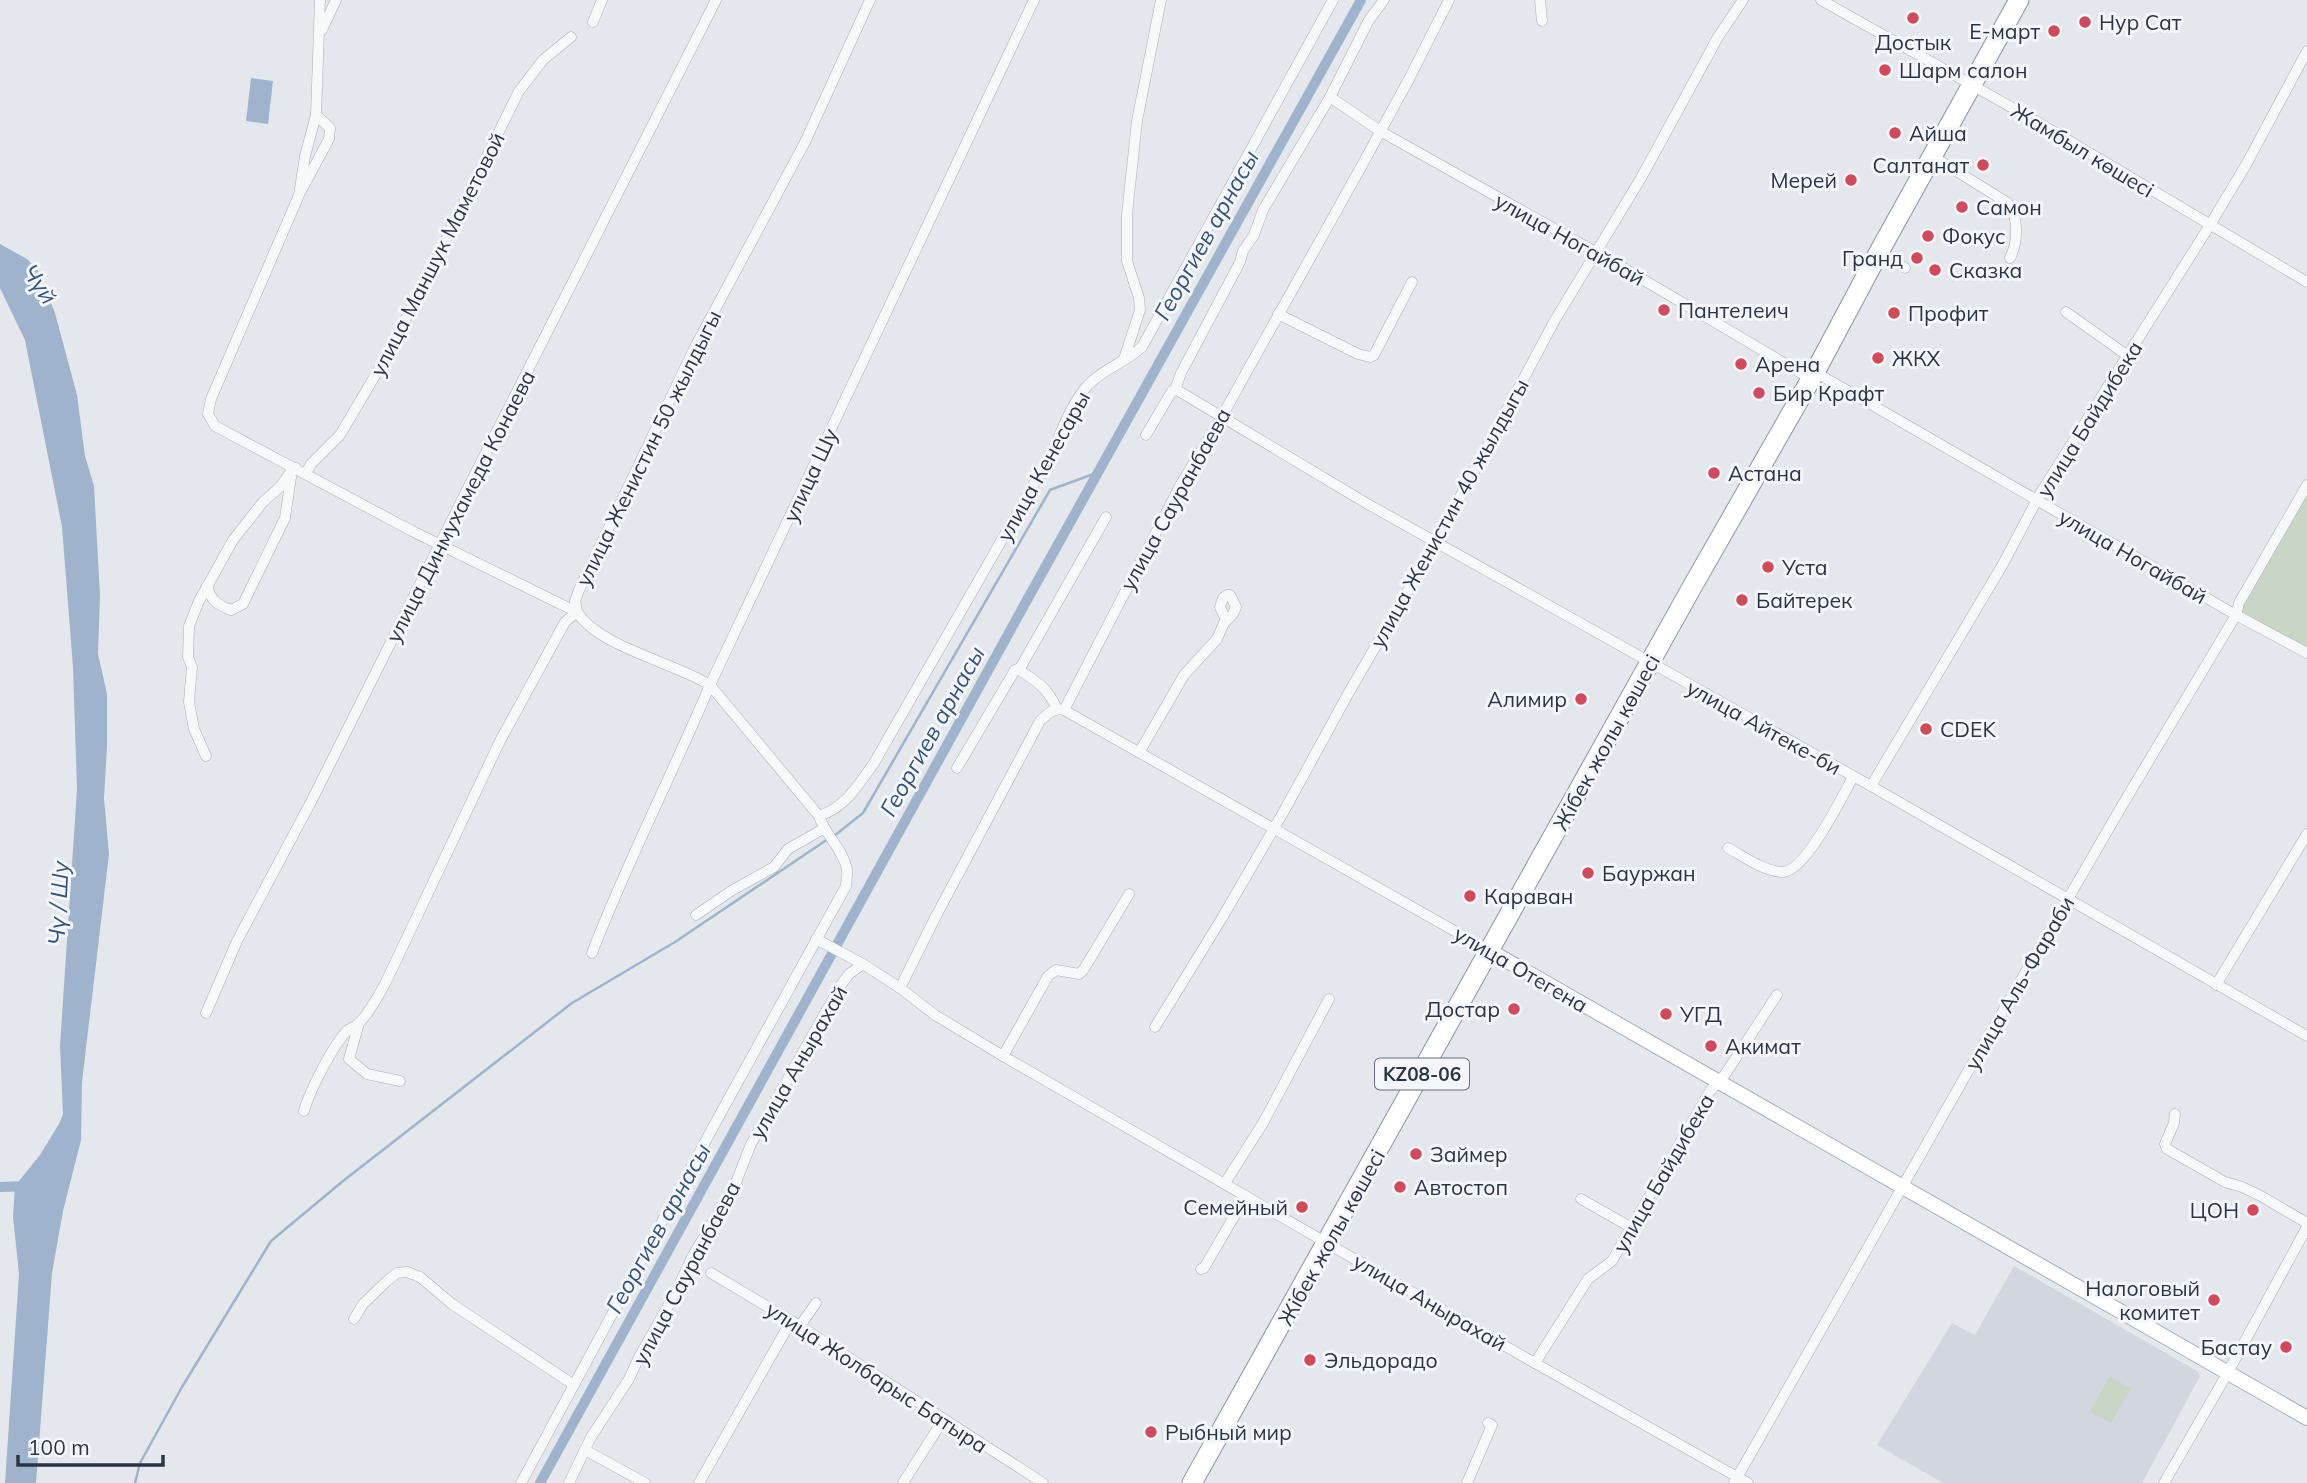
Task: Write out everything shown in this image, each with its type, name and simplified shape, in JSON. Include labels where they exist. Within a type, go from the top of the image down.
[{"type":"highway","name":"Жібек жолы көшесі","points":[[1192,1483],[1813,376],[1878,252],[2019,0]]},
{"type":"main road","name":"улица Отегена","points":[[1490,951],[2307,1418]]},
{"type":"street","points":[[299,195],[305,156],[316,115],[320,0]]},
{"type":"street","points":[[320,33],[336,0]]},
{"type":"street","points":[[593,22],[602,0]]},
{"type":"street","name":"улица Динмухамеда Конаева","points":[[206,1013],[237,941],[313,798],[716,0]]},
{"type":"street","name":"улица Женистин 50 жылдыгы","points":[[304,1111],[316,1082],[340,1041],[370,1010],[385,984],[500,741],[565,622],[577,612],[575,601],[579,590],[695,347],[805,142],[870,0]]},
{"type":"street","name":"улица Шу","points":[[592,953],[616,891],[710,685],[1034,0]]},
{"type":"street","points":[[1124,359],[1140,310],[1139,298],[1127,261],[1127,214],[1137,121],[1161,0]]},
{"type":"street","name":"улица Кенесары","points":[[819,816],[832,812],[845,803],[874,763],[1009,527],[1047,466],[1076,402],[1089,384],[1142,347],[1333,0]]},
{"type":"street","points":[[1146,435],[1175,390],[1181,373],[1240,262],[1242,251],[1254,235],[1263,210],[1330,97],[1363,30],[1384,0]]},
{"type":"street","name":"улица Сауранбаева","points":[[901,988],[936,916],[1040,721],[1049,712],[1061,709],[1164,514],[1221,418],[1380,131],[1448,0]]},
{"type":"street","points":[[1539,0],[1542,21]]},
{"type":"street","name":"улица Женистин 40 жылдыгы","points":[[1155,1027],[1223,918],[1436,542],[1555,320],[1641,178],[1718,37],[1743,0]]},
{"type":"street","name":"Жамбыл көшесі","points":[[1821,0],[1972,84],[2307,282]]},
{"type":"street","name":"улица Маншук Маметовой","points":[[306,473],[311,464],[340,435],[379,369],[519,91],[543,60],[571,37]]},
{"type":"street","name":"улица Байдибека","points":[[1871,786],[2038,501],[2247,163],[2307,51]]},
{"type":"street","name":"улица Ногайбай","points":[[1330,97],[1380,131],[2307,653]]},
{"type":"street","points":[[316,115],[330,128],[329,139],[299,195],[211,399],[208,414],[215,426],[577,612],[586,625],[597,633],[692,674],[710,685],[819,816],[823,829],[848,870],[846,886],[521,1483]]},
{"type":"street","points":[[1932,156],[2012,208],[2016,247],[2010,258]]},
{"type":"street","points":[[1878,252],[1905,268]]},
{"type":"street","points":[[1278,314],[1358,355],[1370,357],[1374,355],[1412,282]]},
{"type":"street","points":[[2066,312],[2127,356]]},
{"type":"street","name":"улица Айтеке-би","points":[[1175,390],[1436,542],[1871,786],[2307,1036]]},
{"type":"street","points":[[206,756],[194,729],[189,702],[192,667],[187,641],[193,612],[233,540],[263,502],[296,468]]},
{"type":"street","points":[[207,586],[209,595],[219,605],[231,610],[243,604],[285,518],[290,478],[296,468]]},
{"type":"street","name":"улица Аль-Фараби","points":[[1735,1480],[2067,900],[2236,615],[2239,603],[2307,485]]},
{"type":"street","points":[[957,768],[1011,675],[1015,670],[1019,670],[1105,517]]},
{"type":"street","points":[[1140,751],[1184,676],[1217,639],[1228,617]]},
{"type":"street","points":[[1019,670],[1048,690],[1061,709]]},
{"type":"street","name":"улица Отегена","points":[[1061,709],[1140,751],[1490,951]]},
{"type":"street","points":[[1728,848],[1765,867],[1783,872],[1790,870],[1810,849],[1853,777]]},
{"type":"street","points":[[696,915],[774,867],[788,849],[823,829]]},
{"type":"street","points":[[2216,985],[2307,834]]},
{"type":"street","points":[[1003,1056],[1048,976],[1056,971],[1079,974],[1084,969],[1129,894]]},
{"type":"street","points":[[816,939],[859,963]]},
{"type":"street","name":"улица Анырахай","points":[[743,1167],[751,1144],[841,985],[859,963],[901,988],[935,1015],[1003,1056],[1735,1480],[1748,1483]]},
{"type":"street","name":"улица Байдибека","points":[[1535,1363],[1588,1279],[1612,1261],[1717,1083],[1777,995]]},
{"type":"street","points":[[1225,1183],[1263,1123],[1329,999]]},
{"type":"street","points":[[359,1023],[349,1059],[367,1074],[400,1081]]},
{"type":"street","points":[[2164,1483],[2227,1374],[2307,1225],[2261,1196],[2242,1186],[2225,1182],[2167,1149],[2165,1144],[2175,1114]]},
{"type":"street","name":"улица Сауранбаева","points":[[569,1483],[585,1450],[629,1379],[743,1167]]},
{"type":"street","points":[[1201,1269],[1246,1196]]},
{"type":"street","points":[[1581,1199],[1632,1228]]},
{"type":"street","points":[[354,1319],[363,1304],[387,1281],[397,1273],[407,1272],[420,1277],[452,1304],[574,1385]]},
{"type":"street","name":"улица Жолбарыс Батыра","points":[[711,1273],[796,1324],[1043,1483]]},
{"type":"street","points":[[698,1483],[796,1324],[816,1304]]},
{"type":"street","points":[[903,1483],[943,1420]]},
{"type":"street","points":[[1467,1483],[1492,1425],[1488,1423]]},
{"type":"street","points":[[585,1450],[645,1483]]},
{"type":"shaded area","points":[[2014,1266],[2197,1371],[2200,1376],[2142,1483],[1943,1483],[1877,1445],[1952,1323],[1975,1335]]},
{"type":"green space","points":[[2307,494],[2307,649],[2240,611]]},
{"type":"green space","points":[[2109,1377],[2131,1388],[2111,1423],[2090,1412]]},
{"type":"water","points":[[251,78],[273,81],[268,124],[246,121]]},
{"type":"water","name":"Чүй","points":[[0,244],[27,259],[39,272],[55,313],[77,395],[85,456],[94,486],[100,595],[98,654],[107,694],[104,798],[109,854],[82,1082],[81,1140],[63,1211],[52,1273],[36,1483],[5,1483],[19,1274],[13,1217],[15,1186],[40,1155],[63,1114],[60,1046],[77,789],[73,667],[62,527],[25,340],[0,288]]},
{"type":"waterway","name":"Георгиев арнасы","points":[[540,1483],[1361,0]]},
{"type":"waterway","points":[[834,836],[863,813],[1050,490],[1099,472]]},
{"type":"waterway","points":[[135,1483],[140,1463],[182,1387],[271,1241],[343,1181],[572,1003],[675,942],[828,839]]},
{"type":"waterway","points":[[0,1187],[29,1186]]},
{"type":"place","name":"Достык","points":[[1913,18]]},
{"type":"place","name":"Нур Сат","points":[[2085,22]]},
{"type":"place","name":"Е-март","points":[[2054,31]]},
{"type":"place","name":"Шарм салон","points":[[1885,70]]},
{"type":"place","name":"Айша","points":[[1895,133]]},
{"type":"place","name":"Салтанат","points":[[1983,165]]},
{"type":"place","name":"Мерей","points":[[1851,180]]},
{"type":"place","name":"Самон","points":[[1962,207]]},
{"type":"place","name":"Фокус","points":[[1928,236]]},
{"type":"place","name":"Гранд","points":[[1917,258]]},
{"type":"place","name":"Сказка","points":[[1935,270]]},
{"type":"place","name":"Пантелеич","points":[[1664,310]]},
{"type":"place","name":"Профит","points":[[1894,313]]},
{"type":"place","name":"ЖКХ","points":[[1878,358]]},
{"type":"place","name":"Арена","points":[[1741,364]]},
{"type":"place","name":"Бир Крафт","points":[[1759,393]]},
{"type":"place","name":"Астана","points":[[1714,473]]},
{"type":"place","name":"Уста","points":[[1768,567]]},
{"type":"place","name":"Байтерек","points":[[1742,600]]},
{"type":"place","name":"Алимир","points":[[1581,699]]},
{"type":"place","name":"CDEK","points":[[1926,729]]},
{"type":"place","name":"Бауржан","points":[[1588,873]]},
{"type":"place","name":"Караван","points":[[1470,896]]},
{"type":"place","name":"Достар","points":[[1514,1009]]},
{"type":"place","name":"УГД","points":[[1666,1014]]},
{"type":"place","name":"Акимат","points":[[1711,1046]]},
{"type":"place","name":"Займер","points":[[1416,1154]]},
{"type":"place","name":"Автостоп","points":[[1400,1187]]},
{"type":"place","name":"Семейный","points":[[1302,1207]]},
{"type":"place","name":"ЦОН","points":[[2253,1210]]},
{"type":"place","name":"Налоговый комитет","points":[[2214,1300]]},
{"type":"place","name":"Бастау","points":[[2286,1347]]},
{"type":"place","name":"Эльдорадо","points":[[1310,1360]]},
{"type":"place","name":"Рыбный мир","points":[[1151,1432]]},
{"type":"water label","name":"Чү / Шу","points":[[58,903]]}]
